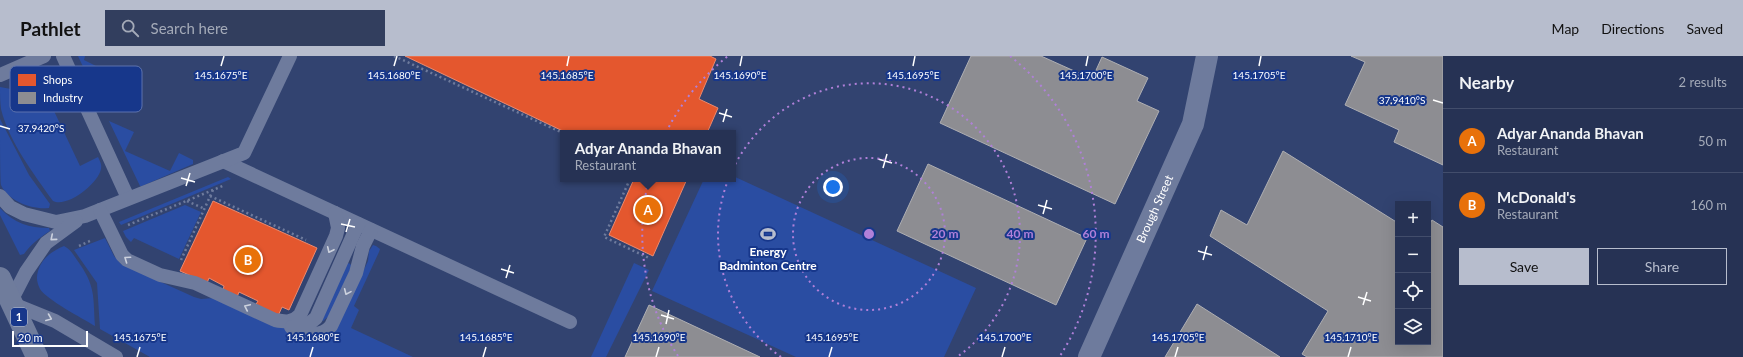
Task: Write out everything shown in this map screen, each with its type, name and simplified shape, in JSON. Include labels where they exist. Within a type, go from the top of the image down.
[{"type":"highway","name":"1","points":[[0,278],[37,357]]},
{"type":"street","name":"Brough Street","points":[[1089,357],[1193,124],[1207,56]]},
{"type":"lane","points":[[21,66],[44,56]]},
{"type":"lane","points":[[63,56],[68,66]]},
{"type":"lane","points":[[0,196],[10,207],[24,214],[56,222],[85,216],[244,153],[290,56]]},
{"type":"lane","points":[[0,75],[10,71]]},
{"type":"lane","points":[[89,112],[128,198]]},
{"type":"lane","points":[[223,161],[570,322]]},
{"type":"lane","points":[[100,210],[122,255],[127,260],[160,275],[195,283],[291,327],[315,334],[327,331],[331,326],[356,273],[363,246],[372,230]]},
{"type":"lane","points":[[275,320],[289,322],[295,320],[300,314],[336,236],[338,228],[335,213]]},
{"type":"lane","points":[[85,216],[46,243],[26,272],[12,302],[55,321],[116,357]]},
{"type":"lane","points":[[291,327],[305,327],[316,318],[358,224]]},
{"type":"path","points":[[394,56],[560,132]]},
{"type":"path","points":[[629,182],[604,237],[649,258]]},
{"type":"path","points":[[181,262],[213,190]]},
{"type":"path","points":[[210,196],[306,240]]},
{"type":"path","points":[[187,201],[205,209]]},
{"type":"shaded area","points":[[78,56],[85,56],[84,60],[96,66],[83,66]]},
{"type":"shaded area","points":[[0,87],[10,89],[10,112],[54,112],[80,166],[98,157],[101,164],[101,169],[99,175],[88,188],[74,198],[66,201],[53,201],[23,157],[10,134],[1,109]]},
{"type":"shaded area","points":[[0,119],[29,175],[50,204],[49,208],[35,208],[28,206],[15,200],[4,191],[1,185]]},
{"type":"shaded area","points":[[109,121],[134,132],[125,151],[170,171],[179,153],[193,160],[193,164],[140,186]]},
{"type":"shaded area","points":[[228,177],[231,179],[121,225],[119,222]]},
{"type":"shaded area","name":"Energy Badminton Centre","points":[[736,177],[976,288],[944,357],[796,357],[652,291],[703,182],[736,182]]},
{"type":"shaded area","points":[[185,205],[201,212],[179,259],[134,238],[131,242],[123,231]]},
{"type":"shaded area","points":[[0,208],[22,224],[49,228],[50,231],[29,247],[24,254],[20,255],[0,215]]},
{"type":"shaded area","points":[[105,238],[114,256],[121,264],[194,297],[201,299],[214,298],[312,340],[326,339],[334,333],[368,261],[369,251],[373,245],[376,246],[380,249],[354,306],[359,310],[351,328],[413,357],[150,357],[100,329],[97,283],[74,250]]},
{"type":"shaded area","points":[[64,246],[70,250],[91,284],[95,326],[57,303],[39,287],[37,276],[42,262],[55,250]]},
{"type":"shaded area","points":[[349,263],[352,266],[329,316],[323,321],[322,320],[347,264]]},
{"type":"shaded area","points":[[634,263],[649,270],[606,357],[591,357]]},
{"type":"building: Shops","points":[[405,56],[710,56],[716,59],[699,99],[718,108],[708,130],[561,130]]},
{"type":"building: Shops","points":[[633,182],[686,182],[653,256],[609,235]]},
{"type":"building: Shops","points":[[213,201],[317,248],[289,310],[282,307],[278,316],[255,306],[258,301],[239,292],[237,297],[223,290],[224,286],[209,278],[207,283],[180,271]]},
{"type":"building: Industry","points":[[971,56],[1041,56],[1092,79],[1102,57],[1148,78],[1137,101],[1159,111],[1115,204],[940,123]]},
{"type":"building: Industry","points":[[1351,56],[1443,56],[1443,165],[1394,142],[1399,130],[1345,105],[1365,62]]},
{"type":"building: Industry","points":[[1283,151],[1395,221],[1395,345],[1431,345],[1431,222],[1432,220],[1443,227],[1443,357],[1307,357],[1302,354],[1328,311],[1210,236],[1221,210],[1247,225]]},
{"type":"building: Industry","points":[[928,164],[1087,238],[1056,305],[897,231]]},
{"type":"building: Industry","points":[[1197,304],[1280,357],[1165,357]]},
{"type":"building: Industry","points":[[649,305],[760,357],[625,357]]},
{"type":"place","name":"Adyar Ananda Bhavan","points":[[648,210]]},
{"type":"place","name":"Energy Badminton Centre","points":[[768,234]]},
{"type":"place","name":"McDonald's","points":[[248,260]]}]
